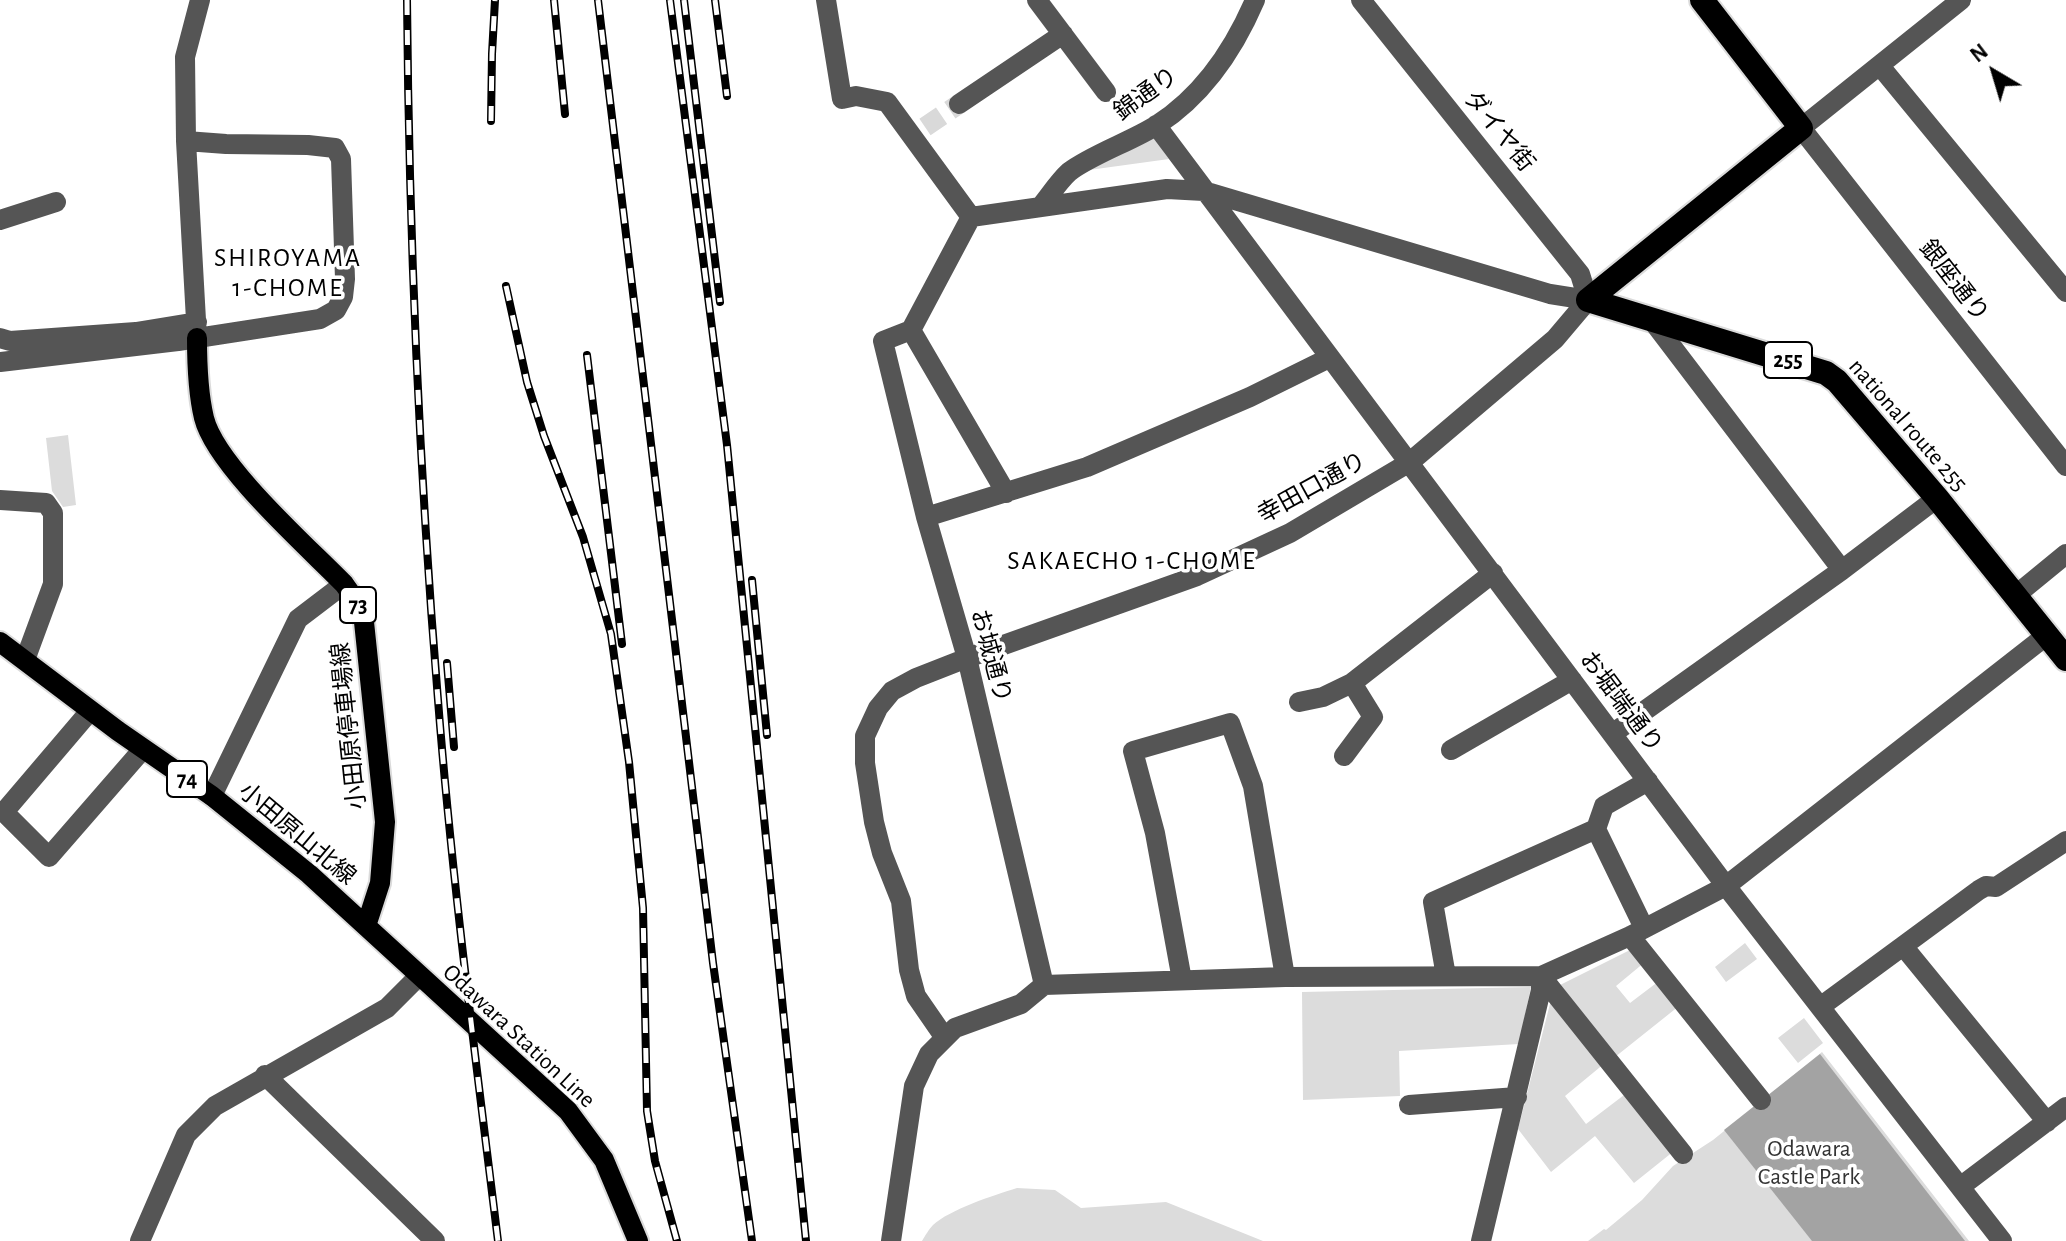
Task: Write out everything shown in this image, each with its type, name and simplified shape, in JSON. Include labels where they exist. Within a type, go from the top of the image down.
[{"type":"highway","points":[[1588,300],[1801,128],[1702,0]]},
{"type":"highway","name":"national route 255","points":[[1588,300],[1826,373],[1837,381],[1937,498],[2066,659]]},
{"type":"main road","name":"小田原停車場線","points":[[197,330],[197,365],[205,421],[217,445],[237,474],[344,584],[357,602],[364,622],[385,822],[380,883],[366,926]]},
{"type":"main road","name":"小田原山北線","points":[[0,642],[90,711],[212,796],[309,874],[366,926]]},
{"type":"main road","name":"Odawara Station Line","points":[[366,926],[418,977],[568,1111],[604,1160],[638,1241]]},
{"type":"street","points":[[197,330],[186,141],[185,57],[200,0]]},
{"type":"street","points":[[1037,0],[1106,92]]},
{"type":"street","name":"錦通り","points":[[1041,206],[1069,172],[1156,125],[1187,102],[1210,76],[1244,27],[1255,0]]},
{"type":"street","name":"ダイヤ街","points":[[1361,0],[1580,274],[1588,300]]},
{"type":"street","points":[[1801,128],[1961,0]]},
{"type":"street","points":[[830,1],[842,99],[856,96],[887,102],[971,217]]},
{"type":"street","points":[[959,104],[1063,34]]},
{"type":"street","points":[[1880,66],[2066,292]]},
{"type":"street","name":"お堀端通り","points":[[1156,125],[1726,886],[2002,1241]]},
{"type":"street","name":"銀座通り","points":[[1801,128],[2066,466]]},
{"type":"street","points":[[0,338],[10,341],[300,323],[320,319],[336,310],[343,297],[345,279],[341,159],[335,148],[186,141]]},
{"type":"street","points":[[971,217],[1167,189],[1204,191],[1550,294],[1588,300]]},
{"type":"street","points":[[0,220],[56,202]]},
{"type":"street","points":[[971,217],[911,330],[1006,493]]},
{"type":"street","name":"幸田口通り","points":[[945,1038],[916,996],[909,970],[901,901],[882,853],[874,822],[865,763],[865,736],[878,708],[892,691],[967,658],[1197,576],[1290,533],[1410,462],[1555,339],[1588,300]]},
{"type":"street","points":[[1651,319],[1842,570]]},
{"type":"street","points":[[0,362],[197,330]]},
{"type":"street","name":"お城通り","points":[[911,330],[883,341],[926,517],[967,658],[1044,985]]},
{"type":"street","points":[[926,517],[1087,467],[1250,397],[1329,358]]},
{"type":"street","points":[[1612,734],[1842,570],[1937,498]]},
{"type":"street","points":[[0,500],[46,503],[53,513],[53,584],[25,660]]},
{"type":"street","points":[[2016,595],[2066,554]]},
{"type":"street","points":[[1299,702],[1323,697],[1352,683],[1493,573]]},
{"type":"street","points":[[212,796],[298,619],[344,584]]},
{"type":"street","points":[[891,1241],[914,1086],[929,1054],[955,1028],[1021,1004],[1044,985],[1285,977],[1541,976],[1637,932],[1726,886],[2047,635]]},
{"type":"street","points":[[1451,750],[1572,680]]},
{"type":"street","points":[[1344,756],[1373,717],[1352,683]]},
{"type":"street","points":[[90,711],[4,812],[49,857],[143,749]]},
{"type":"street","points":[[1182,980],[1155,833],[1133,751],[1230,723],[1253,786],[1285,977]]},
{"type":"street","points":[[1648,781],[1604,806],[1596,829],[1637,932],[1761,1100]]},
{"type":"street","points":[[1446,976],[1433,902],[1596,829]]},
{"type":"street","points":[[1820,1007],[1979,890],[1986,886],[1996,887],[2066,841]]},
{"type":"street","points":[[1903,946],[2047,1122]]},
{"type":"street","points":[[1481,1241],[1517,1097],[1541,990],[1541,976]]},
{"type":"street","points":[[1541,976],[1683,1154]]},
{"type":"street","points":[[140,1241],[186,1135],[215,1106],[387,1008],[418,977]]},
{"type":"street","points":[[265,1075],[435,1241]]},
{"type":"street","points":[[1409,1105],[1517,1097]]},
{"type":"street","points":[[1960,1187],[2066,1107]]},
{"type":"green space","points":[[1152,135],[1169,159],[1089,170]]},
{"type":"green space","points":[[68,435],[76,505],[63,507],[52,491],[46,438]]},
{"type":"green space","points":[[1745,943],[1757,959],[1726,982],[1715,967]]},
{"type":"green space","points":[[1634,948],[1645,962],[1616,986],[1630,1003],[1659,981],[1679,1006],[1615,1057],[1558,986]]},
{"type":"green space","points":[[1531,987],[1519,1044],[1399,1051],[1400,1096],[1303,1100],[1302,992]]},
{"type":"green space","points":[[1552,996],[1605,1063],[1565,1096],[1586,1124],[1628,1092],[1674,1151],[1634,1183],[1595,1136],[1551,1172],[1518,1129]]},
{"type":"green space","points":[[1804,1018],[1823,1043],[1798,1063],[1778,1038]]},
{"type":"green space","name":"Odawara Castle Park","points":[[1822,1052],[1969,1241],[1588,1241],[1642,1200],[1673,1166],[1713,1140]]},
{"type":"green space","points":[[1017,1188],[1055,1190],[1081,1208],[1166,1202],[1263,1241],[922,1241],[940,1219]]},
{"type":"shaded area","name":"Odawara Castle Park","points":[[1820,1054],[1965,1241],[1812,1241],[1724,1130]]},
{"type":"tunnel","points":[[925,127],[959,104]]},
{"type":"railway","points":[[407,0],[416,350],[431,613],[457,903],[498,1241]]},
{"type":"railway","points":[[491,121],[495,0]]},
{"type":"railway","points":[[554,0],[565,114]]},
{"type":"railway","points":[[598,0],[713,963],[752,1241]]},
{"type":"railway","points":[[670,0],[727,445],[806,1241]]},
{"type":"railway","points":[[684,0],[720,302]]},
{"type":"railway","points":[[715,0],[727,96]]},
{"type":"railway","points":[[506,286],[527,382],[583,537],[611,634],[629,762],[643,908],[647,1111],[655,1161],[677,1241]]},
{"type":"railway","points":[[587,355],[622,644]]},
{"type":"railway","points":[[752,580],[767,735]]},
{"type":"railway","points":[[447,663],[454,747]]},
{"type":"district","name":"SHIROYAMA 1-CHOME","points":[[288,273]]},
{"type":"district","name":"SAKAECHO 1-CHOME","points":[[1132,561]]}]
